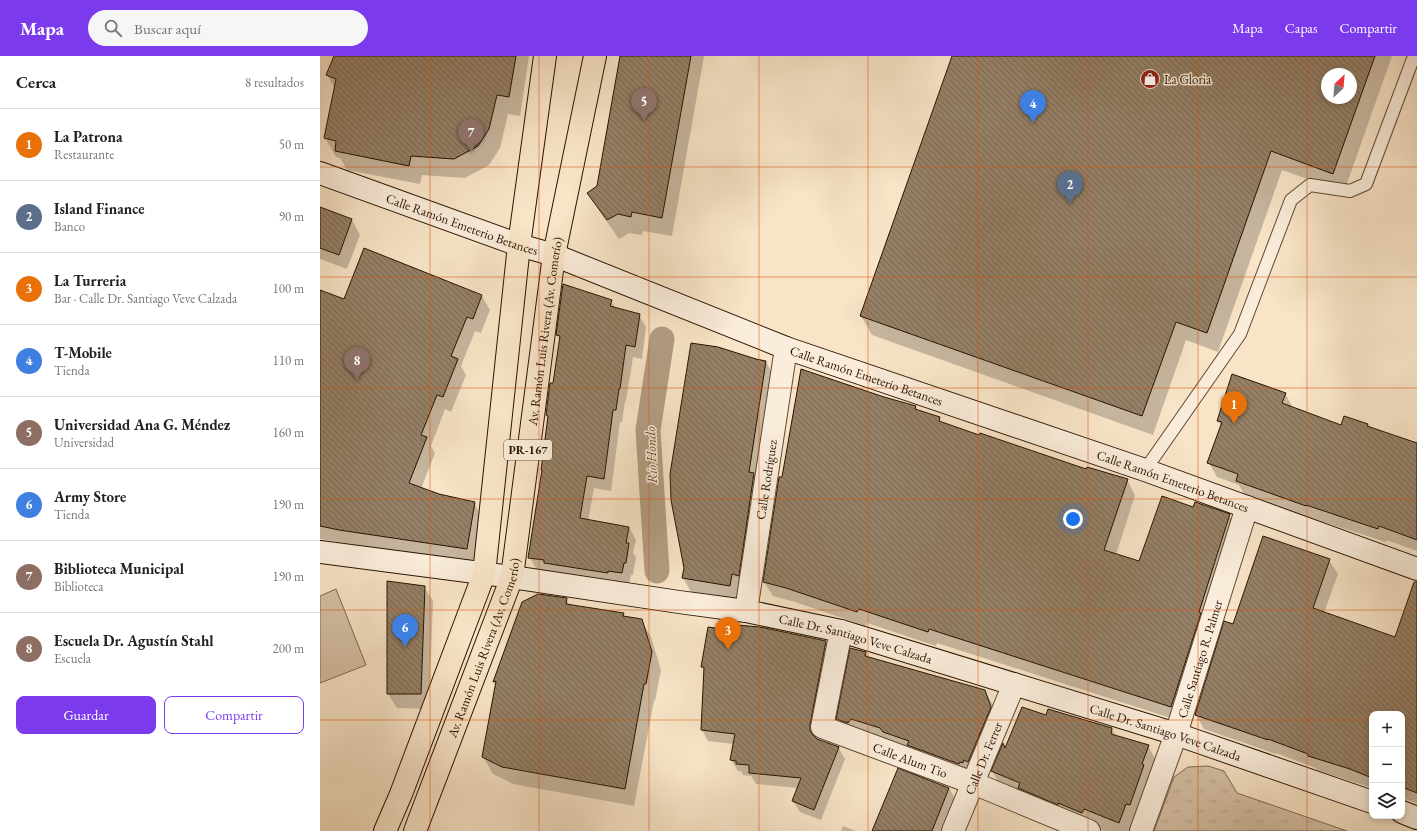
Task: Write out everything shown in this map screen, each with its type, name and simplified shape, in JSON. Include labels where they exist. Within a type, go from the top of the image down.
[{"type":"main road","name":"Av. Ramón Luis Rivera (Av. Comerío)","points":[[385,831],[401,794],[484,574],[519,245],[545,56]]},
{"type":"main road","name":"Av. Ramón Luis Rivera (Av. Comerío)","points":[[415,831],[512,577],[554,255],[595,56]]},
{"type":"street","name":"Calle Ramón Emeterio Betances","points":[[320,173],[519,245],[554,255],[786,348],[1145,470],[1417,569]]},
{"type":"street","name":"Calle Rodríguez","points":[[746,611],[786,348]]},
{"type":"street","name":"Calle Santiago R. Palmer","points":[[1141,831],[1176,734],[1247,507]]},
{"type":"street","name":"Calle Dr. Santiago Veve Calzada","points":[[320,552],[512,577],[746,611],[841,631],[1176,734],[1369,801]]},
{"type":"street","name":"Calle Alum Tio","points":[[841,631],[822,727],[972,783],[1089,831]]},
{"type":"street","name":"Calle Dr. Ferrer","points":[[953,831],[1014,684]]},
{"type":"street","points":[[1405,813],[1417,818]]},
{"type":"lane","points":[[1145,470],[1240,334],[1291,200],[1310,185],[1350,191],[1366,184],[1414,56]]},
{"type":"green space","points":[[336,589],[366,665],[320,683],[320,596]]},
{"type":"green space","points":[[1208,766],[1224,771],[1237,793],[1347,831],[1154,831],[1174,777],[1188,767]]},
{"type":"building","points":[[334,56],[516,56],[509,97],[497,95],[489,129],[478,146],[454,159],[411,156],[409,166],[335,151],[336,141],[324,138],[336,79],[326,75]]},
{"type":"building","points":[[620,56],[691,56],[662,218],[632,212],[631,217],[618,214],[607,220],[587,193],[597,186]]},
{"type":"building","points":[[952,56],[1375,56],[1333,174],[1271,151],[1207,333],[1176,322],[1142,416],[860,316]]},
{"type":"building","points":[[320,207],[352,219],[339,255],[320,248]]},
{"type":"building","points":[[364,248],[482,295],[473,319],[467,317],[451,356],[458,359],[443,397],[437,395],[421,435],[427,437],[409,483],[439,494],[475,502],[467,549],[320,526],[320,290],[344,299]]},
{"type":"building","points":[[563,284],[612,300],[610,306],[640,314],[635,347],[626,345],[616,410],[613,410],[604,479],[587,476],[580,518],[629,527],[626,543],[629,543],[626,563],[624,563],[622,573],[608,571],[608,573],[544,563],[544,560],[528,558],[542,470],[550,383],[553,383],[560,336],[556,335]]},
{"type":"building","points":[[691,343],[718,347],[766,361],[749,472],[754,473],[739,576],[732,574],[730,586],[682,578],[684,568],[671,500],[670,474]]},
{"type":"building","points":[[801,369],[884,397],[916,406],[915,409],[940,417],[939,421],[979,435],[980,433],[1086,469],[1087,467],[1128,479],[1104,550],[1139,561],[1162,496],[1193,507],[1195,502],[1230,514],[1199,612],[1201,613],[1171,707],[929,629],[928,632],[859,609],[857,612],[786,588],[763,582],[779,477],[782,477]]},
{"type":"building","points":[[1232,374],[1286,393],[1282,403],[1341,425],[1344,416],[1368,424],[1367,426],[1417,443],[1417,540],[1379,526],[1378,529],[1306,506],[1236,481],[1238,474],[1207,463],[1222,422],[1217,421]]},
{"type":"building","points":[[1263,536],[1330,559],[1313,608],[1395,637],[1414,582],[1417,582],[1417,793],[1405,788],[1405,711],[1369,711],[1369,777],[1350,769],[1308,756],[1308,754],[1268,739],[1195,715],[1224,621],[1233,624]]},
{"type":"building","points":[[387,581],[425,586],[421,694],[387,694]]},
{"type":"building","points":[[538,594],[567,598],[566,604],[624,613],[623,616],[642,619],[652,652],[646,684],[644,684],[625,789],[502,767],[482,757],[496,681],[493,682],[522,602]]},
{"type":"building","points":[[737,625],[760,627],[826,641],[810,730],[817,739],[839,747],[814,810],[792,801],[801,778],[749,773],[749,765],[736,764],[736,761],[730,760],[735,734],[701,730],[704,667],[701,667],[708,627],[736,631]]},
{"type":"building","points":[[850,648],[866,652],[865,656],[985,690],[991,707],[968,762],[964,760],[963,763],[960,762],[959,764],[907,745],[909,741],[883,732],[880,728],[851,719],[848,723],[836,719]]},
{"type":"building","points":[[1022,707],[1046,715],[1048,709],[1112,728],[1111,734],[1149,745],[1142,764],[1144,765],[1130,805],[1126,804],[1119,823],[1084,809],[1082,813],[1058,803],[1058,805],[1018,788],[1020,783],[991,771],[1003,743],[1005,748]]},
{"type":"building","points":[[898,768],[949,788],[932,831],[872,831]]},
{"type":"waterway","name":"Río Hondo","points":[[657,571],[648,430],[662,339]]},
{"type":"place","name":"La Gloria","points":[[1150,79]]},
{"type":"place","name":"Universidad Ana G. Méndez","points":[[644,121]]},
{"type":"place","name":"T-Mobile","points":[[1033,123]]},
{"type":"place","name":"Biblioteca Municipal","points":[[471,152]]},
{"type":"place","name":"Island Finance","points":[[1070,204]]},
{"type":"place","name":"Escuela Dr. Agustín Stahl","points":[[357,380]]},
{"type":"place","name":"La Patrona","points":[[1234,424]]},
{"type":"place","name":"Army Store","points":[[405,647]]},
{"type":"place","name":"La Turreria","points":[[728,650]]}]
